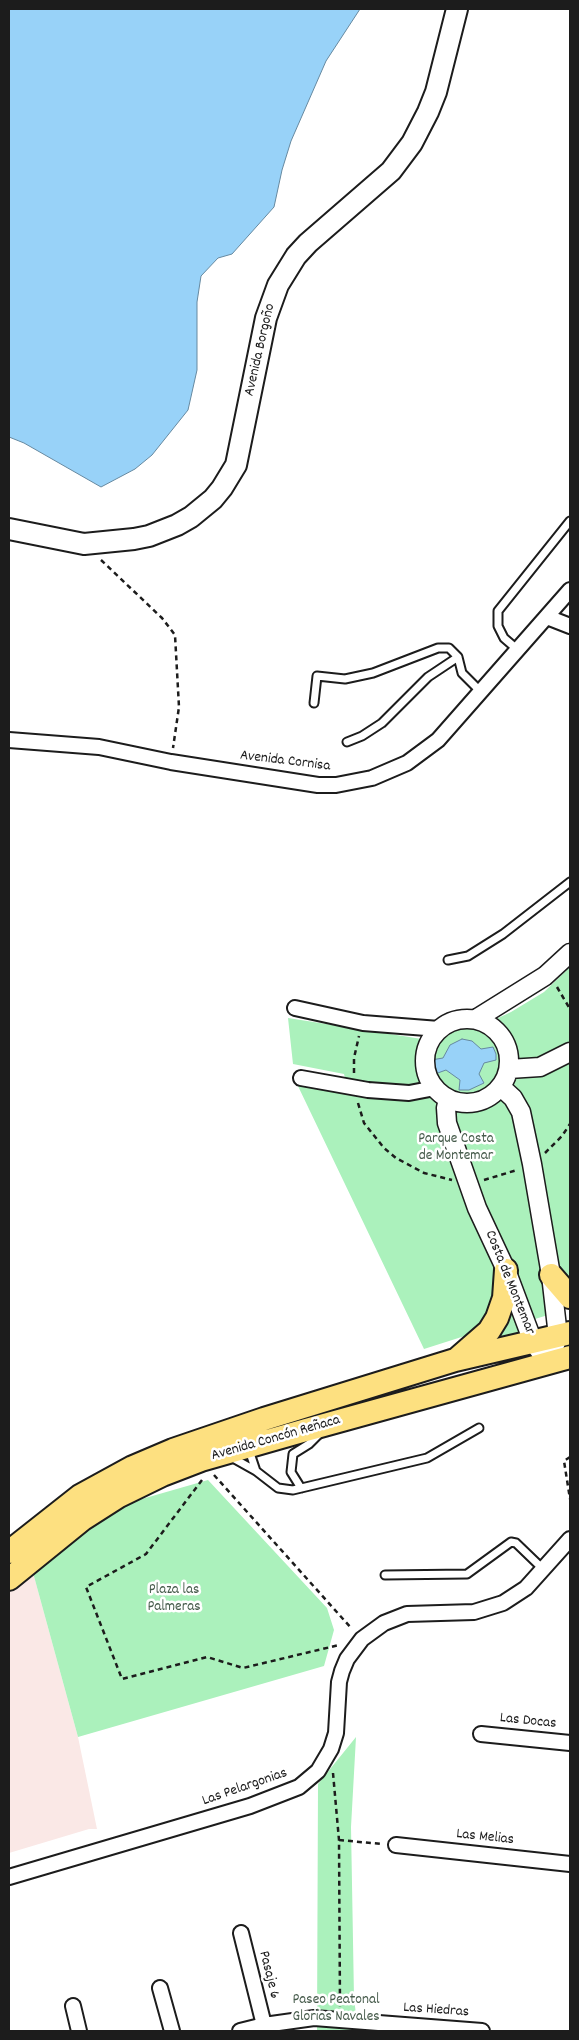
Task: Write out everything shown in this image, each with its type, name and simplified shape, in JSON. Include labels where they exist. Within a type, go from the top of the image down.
[{"type":"main road","name":"Avenida Borgoño","points":[[9,529],[84,544],[141,538],[163,532],[191,518],[208,504],[222,488],[236,465],[266,318],[278,285],[296,256],[308,242],[391,171],[412,143],[436,92],[456,9]]},
{"type":"main road","points":[[456,1360],[489,1331],[497,1318],[504,1298],[506,1270]]},
{"type":"main road","points":[[551,1275],[570,1297]]},
{"type":"main road","name":"Avenida Concón Reñaca","points":[[9,1579],[82,1519],[120,1496],[162,1475],[212,1461],[253,1434],[456,1360],[564,1334]]},
{"type":"main road","name":"Avenida Concón Reñaca","points":[[9,1552],[80,1496],[106,1480],[173,1450],[253,1434],[328,1423],[570,1356]]},
{"type":"street","name":"Avenida Cornisa","points":[[9,740],[99,747],[179,763],[318,784],[336,785],[372,778],[407,763],[438,740],[570,590]]},
{"type":"street","points":[[547,617],[570,626]]},
{"type":"street","points":[[476,1020],[545,976],[570,953]]},
{"type":"street","points":[[295,1008],[362,1023],[439,1029]]},
{"type":"street","points":[[301,1078],[368,1090],[400,1093],[441,1093],[459,1102],[476,1102],[493,1095],[501,1087],[509,1069],[509,1056],[506,1044],[499,1032],[489,1024],[463,1018],[450,1022],[439,1029],[430,1039],[425,1058],[428,1077],[441,1093]]},
{"type":"street","points":[[509,1069],[540,1066],[570,1052]]},
{"type":"street","name":"Costa de Montemar","points":[[441,1093],[446,1108],[447,1123],[477,1208],[506,1270],[533,1342],[548,1362],[564,1334],[551,1275],[521,1112],[513,1098],[501,1087]]},
{"type":"street","name":"Las Pelargonias","points":[[9,1877],[250,1806],[299,1787],[318,1771],[331,1749],[336,1733],[339,1682],[342,1671],[362,1639],[384,1623],[407,1614],[474,1612],[496,1606],[526,1588],[570,1539]]},
{"type":"street","name":"Las Docas","points":[[481,1734],[570,1743]]},
{"type":"street","name":"Las Melias","points":[[396,1845],[570,1864]]},
{"type":"street","name":"Pasaje 6","points":[[241,1933],[264,2025]]},
{"type":"street","points":[[160,1988],[172,2031]]},
{"type":"street","points":[[73,2006],[79,2031]]},
{"type":"street","name":"Las Hiedras","points":[[240,2031],[264,2025],[314,2018],[482,2031]]},
{"type":"lane","points":[[519,650],[504,638],[498,626],[498,611],[570,521]]},
{"type":"lane","points":[[314,704],[317,676],[345,679],[373,673],[438,648],[449,648],[458,657],[462,673],[482,692]]},
{"type":"lane","points":[[347,742],[362,736],[382,723],[428,677],[458,657]]},
{"type":"lane","points":[[448,960],[468,956],[503,934],[570,882]]},
{"type":"lane","points":[[301,1488],[291,1472],[293,1454],[309,1444],[328,1423]]},
{"type":"lane","points":[[212,1461],[256,1471],[278,1488],[293,1490],[427,1458],[479,1428]]},
{"type":"lane","points":[[253,1434],[256,1471]]},
{"type":"lane","points":[[385,1575],[468,1574],[512,1542],[516,1543],[543,1569]]},
{"type":"path","points":[[99,558],[162,618],[175,635],[179,707],[175,740]]},
{"type":"path","points":[[545,976],[558,988],[569,1003],[570,1009]]},
{"type":"path","points":[[570,1457],[564,1461],[570,1500]]},
{"type":"path","points":[[212,1461],[362,1639],[243,1668],[207,1656],[122,1679],[86,1587],[146,1554],[212,1461]]},
{"type":"path","points":[[331,1749],[339,1840],[340,2019]]},
{"type":"path","points":[[339,1840],[396,1845]]},
{"type":"shaded area","points":[[32,1569],[78,1737],[97,1829],[89,1829],[9,1853],[9,1590]]},
{"type":"green space","name":"Parque Costa de Montemar","points":[[570,967],[570,1291],[548,1315],[535,1319],[516,1270],[474,1333],[424,1349],[297,1084],[348,1090],[344,1074],[293,1064],[288,1018],[422,1039],[459,1024],[479,1027],[511,1012],[544,992]]},
{"type":"green space","points":[[512,1300],[523,1332],[490,1340]]},
{"type":"green space","name":"Plaza las Palmeras","points":[[208,1480],[327,1608],[334,1630],[324,1666],[78,1737],[32,1569],[128,1503]]},
{"type":"green space","name":"Paseo Peatonal Glorias Navales","points":[[356,1737],[351,1827],[354,1998],[358,2031],[317,2031],[318,1784]]},
{"type":"water","points":[[9,9],[360,9],[326,61],[291,141],[274,207],[232,254],[218,258],[201,276],[197,302],[197,370],[188,410],[152,455],[135,469],[101,487],[24,443],[9,437]]},
{"type":"water","points":[[462,1039],[472,1041],[481,1049],[493,1047],[496,1054],[496,1060],[484,1063],[479,1074],[484,1083],[469,1090],[459,1090],[460,1080],[446,1070],[435,1074],[431,1064],[431,1060],[443,1058],[450,1045]]}]
